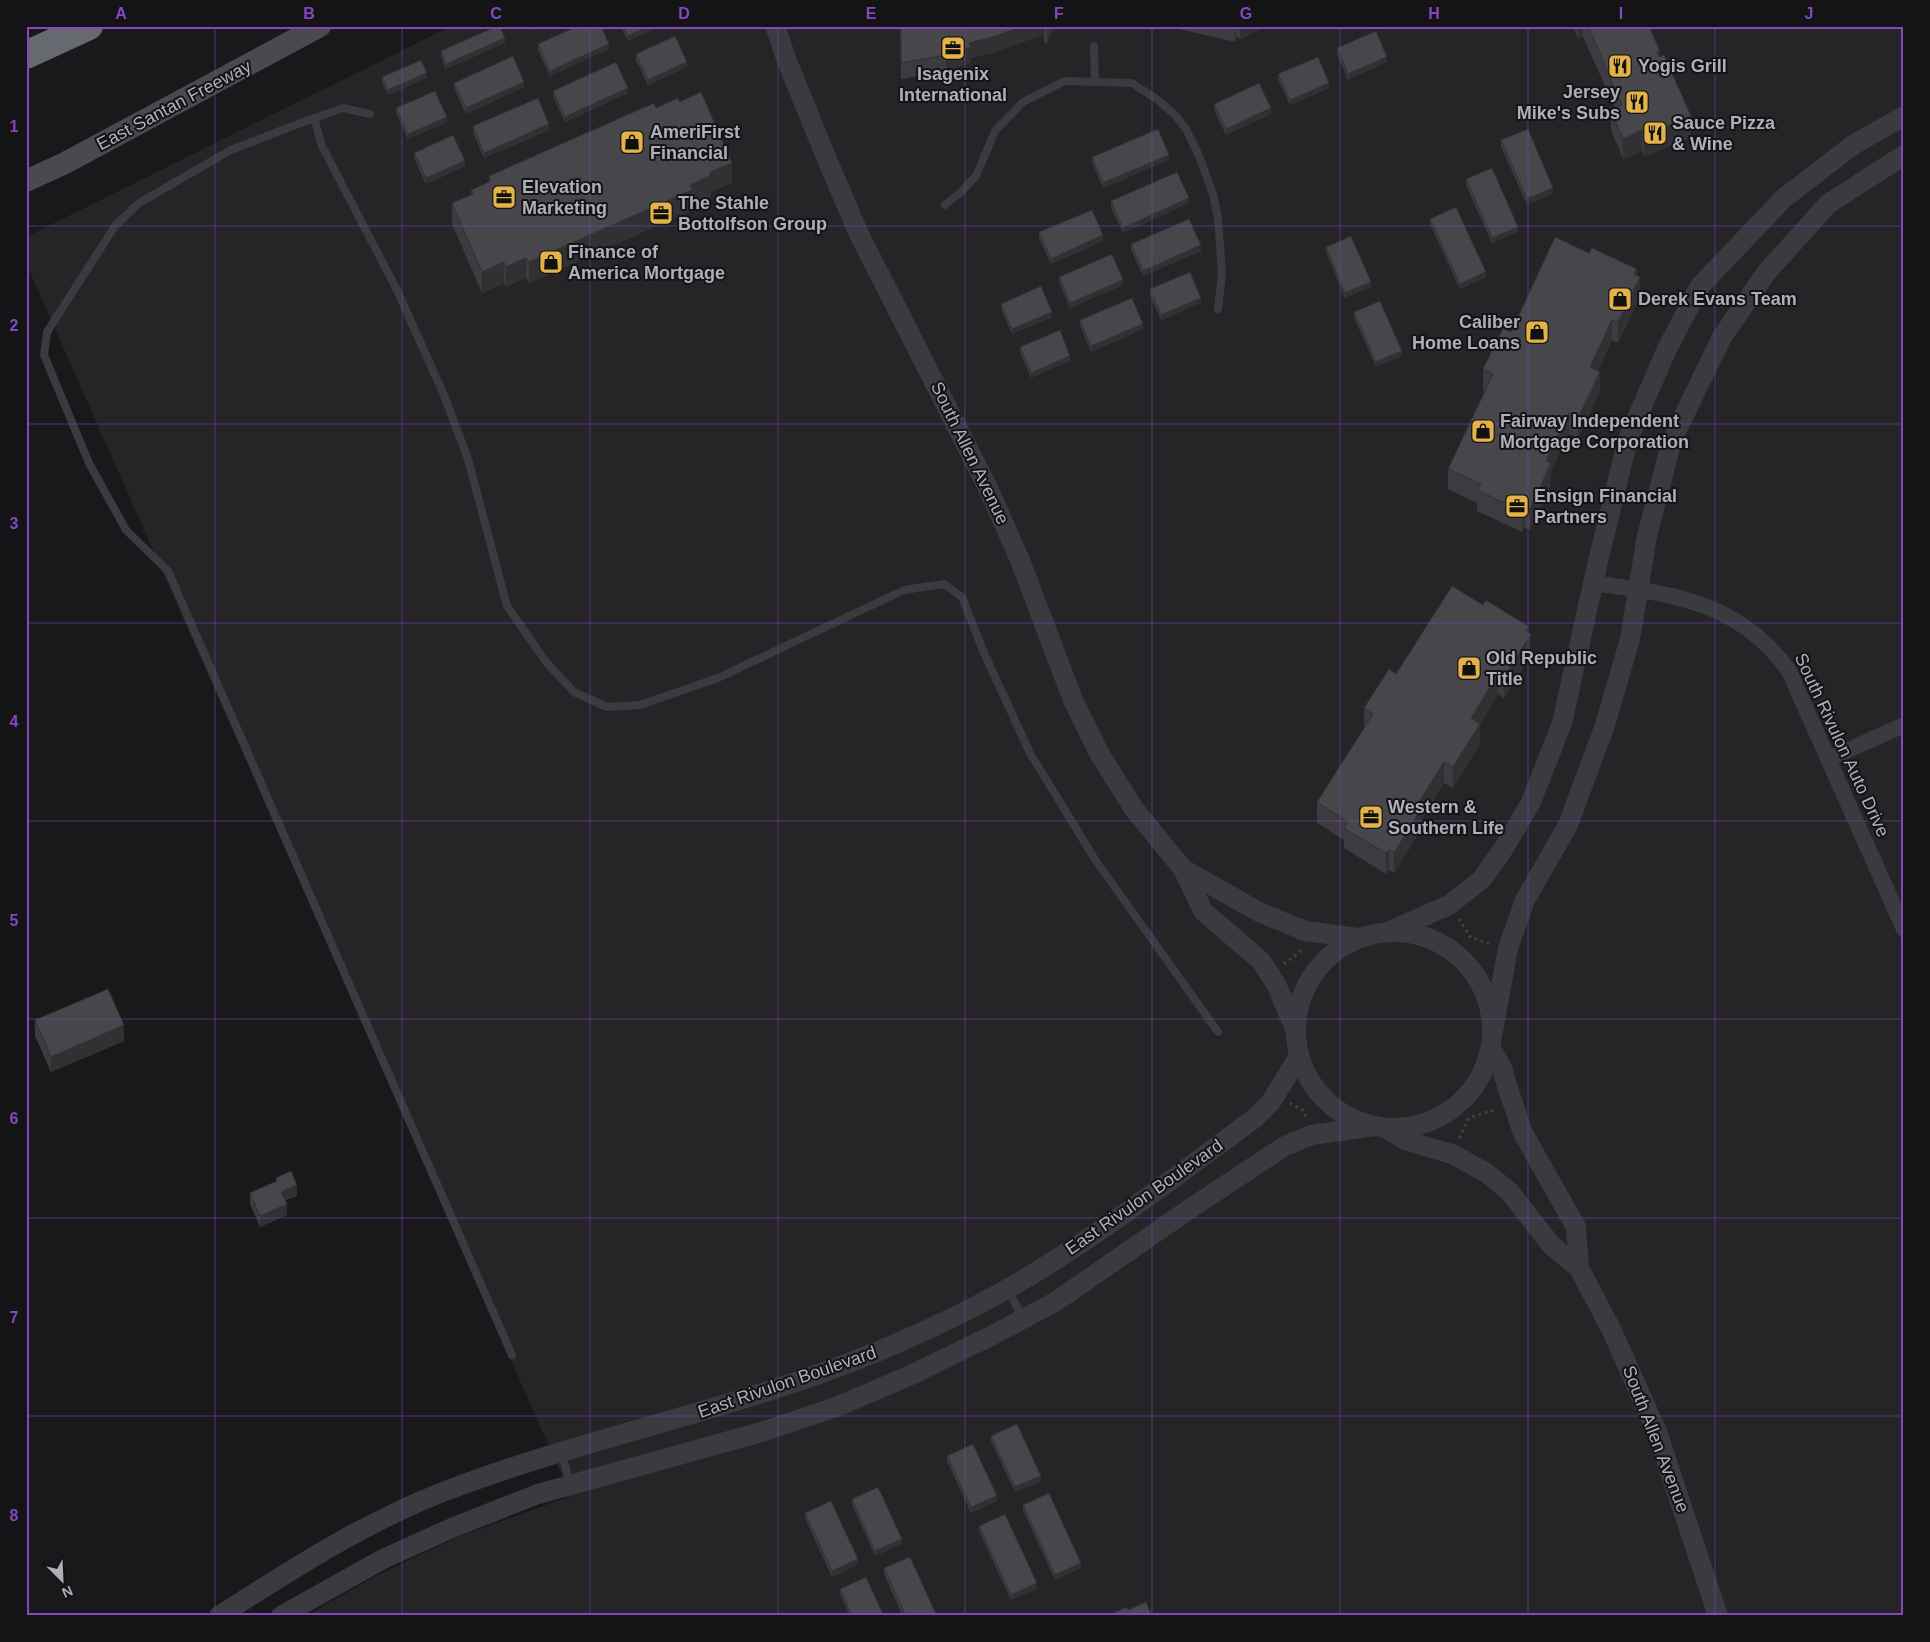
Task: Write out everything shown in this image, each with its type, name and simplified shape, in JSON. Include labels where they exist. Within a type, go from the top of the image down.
[{"type":"highway","points":[[26,55],[89,26]]},
{"type":"main road","name":"East Santan Freeway","points":[[26,181],[65,163],[320,26]]},
{"type":"street","name":"South Allen Avenue","points":[[776,26],[787,61],[865,247],[940,389],[988,488],[1020,560],[1073,700],[1099,753],[1134,809],[1183,869],[1203,911],[1261,961],[1276,984],[1295,1029]]},
{"type":"street","points":[[1379,1127],[1350,1118],[1327,1102],[1310,1081],[1299,1056],[1295,1029],[1300,1000],[1313,974],[1333,953],[1358,938],[1390,931],[1449,905],[1482,880],[1504,848],[1526,810],[1562,723],[1628,439],[1667,349],[1700,286],[1784,198],[1853,145],[1904,116]]},
{"type":"street","points":[[1492,1039],[1508,948],[1525,900],[1568,825],[1605,725],[1630,639],[1647,536],[1672,440],[1722,337],[1766,273],[1828,204],[1904,155]]},
{"type":"street","name":"South Rivulon Auto Drive","points":[[1593,583],[1638,589],[1670,596],[1728,615],[1743,624],[1776,652],[1789,671],[1904,929]]},
{"type":"street","points":[[1828,758],[1904,724]]},
{"type":"street","name":"South Allen Avenue","points":[[1183,869],[1259,912],[1304,931],[1358,938]]},
{"type":"street","points":[[1390,931],[1422,935],[1451,949],[1474,971],[1488,999],[1492,1039]]},
{"type":"street","name":"South Allen Avenue","points":[[1492,1039],[1523,1133],[1576,1227],[1579,1268]]},
{"type":"street","name":"East Rivulon Boulevard","points":[[281,1616],[382,1559],[454,1527],[538,1494],[758,1433],[836,1407],[911,1375],[1055,1302],[1285,1146],[1312,1135],[1379,1127],[1407,1127],[1437,1119],[1462,1101],[1481,1077],[1492,1039]]},
{"type":"street","name":"East Rivulon Boulevard","points":[[219,1616],[313,1556],[381,1519],[440,1493],[505,1469],[777,1389],[901,1342],[1007,1289],[1097,1232],[1255,1118],[1271,1102],[1299,1056]]},
{"type":"street","name":"South Allen Avenue","points":[[1379,1127],[1407,1141],[1452,1154],[1485,1172],[1509,1191],[1552,1246],[1579,1268],[1612,1331],[1657,1432],[1718,1616]]},
{"type":"lane","points":[[1094,46],[1095,82]]},
{"type":"lane","points":[[944,205],[961,192],[976,176],[995,131],[1023,102],[1065,81],[1132,83],[1158,100],[1176,116],[1186,129],[1210,184],[1218,218],[1222,273],[1218,309]]},
{"type":"lane","points":[[370,114],[343,108],[314,118],[231,150],[139,203],[115,226],[47,332],[44,355],[89,463],[126,530],[168,571],[512,1355]]},
{"type":"lane","points":[[314,118],[322,146],[397,290],[444,395],[468,459],[507,606],[546,662],[574,692],[607,707],[640,705],[718,678],[904,590],[944,584],[962,597],[984,653],[1030,753],[1096,861],[1218,1032]]},
{"type":"lane","points":[[1007,1289],[1023,1319]]},
{"type":"lane","points":[[561,1452],[570,1484]]},
{"type":"path","points":[[1456,916],[1471,938],[1494,945]]},
{"type":"path","points":[[1284,964],[1300,952],[1301,945]]},
{"type":"path","points":[[1289,1103],[1304,1111],[1307,1124]]},
{"type":"path","points":[[1459,1140],[1469,1118],[1497,1109]]},
{"type":"shaded area","points":[[451,26],[1904,26],[1904,1616],[306,1616],[370,1579],[457,1537],[571,1496],[26,263],[26,237]]},
{"type":"building","points":[[500,26],[505,38],[446,64],[441,51]]},
{"type":"building","points":[[578,26],[601,26],[609,44],[550,71],[538,44]]},
{"type":"building","points":[[623,26],[648,26],[628,36]]},
{"type":"building","points":[[901,26],[1023,26],[969,43],[971,47],[946,55],[901,63]]},
{"type":"building","points":[[1588,26],[1649,26],[1660,51],[1657,52],[1659,57],[1664,55],[1691,116],[1644,137],[1642,130],[1623,139],[1611,110],[1622,105]]},
{"type":"building","points":[[1376,31],[1387,57],[1348,74],[1337,48]]},
{"type":"building","points":[[675,36],[687,62],[648,80],[636,54]]},
{"type":"building","points":[[513,56],[524,82],[466,108],[454,83]]},
{"type":"building","points":[[1318,57],[1329,83],[1290,100],[1278,74]]},
{"type":"building","points":[[421,60],[427,73],[388,90],[382,77]]},
{"type":"building","points":[[616,62],[628,88],[565,117],[553,91]]},
{"type":"building","points":[[1259,83],[1271,108],[1226,129],[1214,104]]},
{"type":"building","points":[[435,91],[447,117],[408,134],[396,108]]},
{"type":"building","points":[[701,92],[732,163],[710,172],[711,175],[690,185],[692,190],[529,262],[526,258],[506,267],[504,262],[482,272],[452,203],[473,194],[471,190],[491,181],[489,176],[654,103],[656,108],[678,98],[680,102]]},
{"type":"building","points":[[538,98],[549,124],[484,153],[473,126]]},
{"type":"building","points":[[1158,129],[1169,155],[1103,183],[1092,157]]},
{"type":"building","points":[[1528,129],[1553,188],[1527,199],[1501,140]]},
{"type":"building","points":[[453,135],[465,161],[426,178],[414,153]]},
{"type":"building","points":[[1492,168],[1518,227],[1492,238],[1466,179]]},
{"type":"building","points":[[1177,172],[1189,198],[1123,228],[1111,201]]},
{"type":"building","points":[[1456,207],[1486,272],[1460,284],[1430,219]]},
{"type":"building","points":[[1092,210],[1103,235],[1051,259],[1039,232]]},
{"type":"building","points":[[1189,219],[1201,245],[1143,271],[1131,244]]},
{"type":"building","points":[[1351,236],[1371,282],[1345,293],[1326,247]]},
{"type":"building","points":[[1555,237],[1589,253],[1592,248],[1637,269],[1634,274],[1640,277],[1618,322],[1612,320],[1590,367],[1600,372],[1578,418],[1569,413],[1546,461],[1551,463],[1530,509],[1524,507],[1522,511],[1477,490],[1481,484],[1448,469],[1493,374],[1483,369],[1503,328],[1511,332]]},
{"type":"building","points":[[1112,254],[1123,280],[1070,303],[1059,277]]},
{"type":"building","points":[[1190,272],[1201,298],[1161,315],[1150,289]]},
{"type":"building","points":[[1041,286],[1052,312],[1012,329],[1001,304]]},
{"type":"building","points":[[1132,298],[1143,324],[1091,346],[1080,320]]},
{"type":"building","points":[[1380,301],[1402,351],[1376,362],[1354,312]]},
{"type":"building","points":[[1060,330],[1070,356],[1031,373],[1020,347]]},
{"type":"building","points":[[1452,586],[1483,605],[1486,600],[1528,626],[1526,631],[1531,634],[1504,677],[1498,674],[1471,718],[1480,724],[1453,767],[1444,762],[1416,807],[1421,809],[1394,853],[1389,850],[1386,853],[1344,828],[1348,822],[1317,802],[1373,714],[1364,708],[1389,669],[1396,674]]},
{"type":"building","points":[[108,989],[124,1025],[51,1057],[35,1020]]},
{"type":"building","points":[[291,1171],[297,1185],[281,1192],[287,1204],[260,1216],[250,1193],[277,1181],[276,1178]]},
{"type":"building","points":[[1017,1424],[1041,1476],[1015,1487],[991,1436]]},
{"type":"building","points":[[973,1444],[997,1496],[971,1507],[947,1456]]},
{"type":"building","points":[[878,1487],[902,1539],[875,1551],[852,1499]]},
{"type":"building","points":[[1049,1493],[1081,1563],[1055,1575],[1023,1505]]},
{"type":"building","points":[[831,1501],[858,1559],[832,1571],[805,1513]]},
{"type":"building","points":[[1005,1514],[1037,1583],[1011,1595],[979,1526]]},
{"type":"building","points":[[910,1557],[937,1616],[906,1616],[884,1568]]},
{"type":"building","points":[[866,1577],[884,1616],[852,1616],[840,1589]]},
{"type":"building","points":[[1146,1602],[1152,1616],[1107,1616],[1127,1607],[1128,1610]]},
{"type":"place","name":"Isagenix International","points":[[953,48]]},
{"type":"place","name":"Yogis Grill","points":[[1620,66]]},
{"type":"place","name":"Jersey Mike's Subs","points":[[1637,102]]},
{"type":"place","name":"Sauce Pizza & Wine","points":[[1655,133]]},
{"type":"place","name":"AmeriFirst Financial","points":[[632,142]]},
{"type":"place","name":"Elevation Marketing","points":[[504,197]]},
{"type":"place","name":"The Stahle Bottolfson Group","points":[[661,213]]},
{"type":"place","name":"Finance of America Mortgage","points":[[551,262]]},
{"type":"place","name":"Derek Evans Team","points":[[1620,299]]},
{"type":"place","name":"Caliber Home Loans","points":[[1537,332]]},
{"type":"place","name":"Fairway Independent Mortgage Corporation","points":[[1483,431]]},
{"type":"place","name":"Ensign Financial Partners","points":[[1517,506]]},
{"type":"place","name":"Old Republic Title","points":[[1469,668]]},
{"type":"place","name":"Western & Southern Life","points":[[1371,817]]}]
